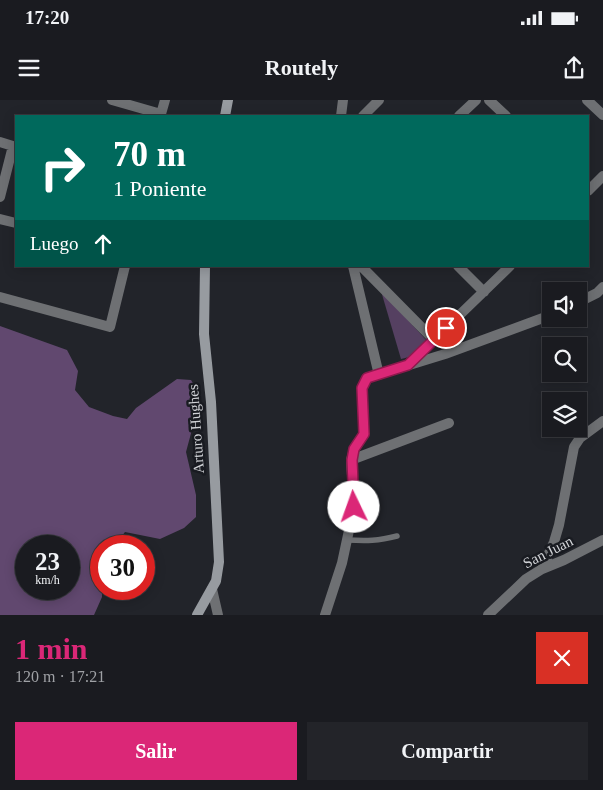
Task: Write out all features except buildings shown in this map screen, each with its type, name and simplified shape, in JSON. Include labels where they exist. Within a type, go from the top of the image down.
[{"type":"street","points":[[118,101],[161,114],[165,100]]},
{"type":"street","points":[[225,115],[228,100]]},
{"type":"street","points":[[341,115],[343,100]]},
{"type":"street","points":[[364,115],[379,100]]},
{"type":"street","points":[[460,115],[476,100]]},
{"type":"street","points":[[489,100],[505,115]]},
{"type":"street","points":[[587,100],[603,115]]},
{"type":"street","points":[[0,142],[15,146],[0,197]]},
{"type":"street","points":[[589,190],[603,176]]},
{"type":"street","points":[[0,219],[15,223]]},
{"type":"street","points":[[0,296],[110,327],[125,267]]},
{"type":"street","name":"Arturo Hughes","points":[[197,615],[212,589],[218,571],[219,553],[211,402],[204,334],[205,267]]},
{"type":"street","points":[[353,267],[379,375]]},
{"type":"street","points":[[362,267],[434,340]]},
{"type":"street","points":[[459,267],[484,292]]},
{"type":"street","points":[[408,365],[509,267]]},
{"type":"street","points":[[587,297],[600,290],[603,302]]},
{"type":"street","points":[[372,452],[364,434],[362,388],[367,378],[445,354],[542,318]]},
{"type":"street","points":[[542,568],[554,542],[559,524],[574,447],[580,438],[603,420]]},
{"type":"street","points":[[352,460],[449,423]]},
{"type":"street","points":[[325,615],[342,563],[354,507],[352,460],[354,449],[364,434]]},
{"type":"street","name":"San Juan","points":[[488,615],[526,579],[542,568],[564,560],[603,540]]},
{"type":"street","points":[[212,589],[218,615]]},
{"type":"lane","points":[[347,540],[381,540],[397,536]]},
{"type":"shaded area","points":[[381,291],[428,342],[409,357],[401,359]]},
{"type":"shaded area","points":[[0,326],[67,350],[78,371],[75,390],[89,407],[113,416],[127,419],[136,408],[177,379],[191,380],[201,396],[186,452],[196,495],[196,517],[184,528],[160,539],[155,538],[155,535],[125,532],[123,535],[90,535],[90,600],[101,600],[94,615],[0,615]]},
{"type":"route","points":[[354,507],[352,460],[354,449],[364,434],[362,388],[367,378],[408,365],[446,328]]}]
